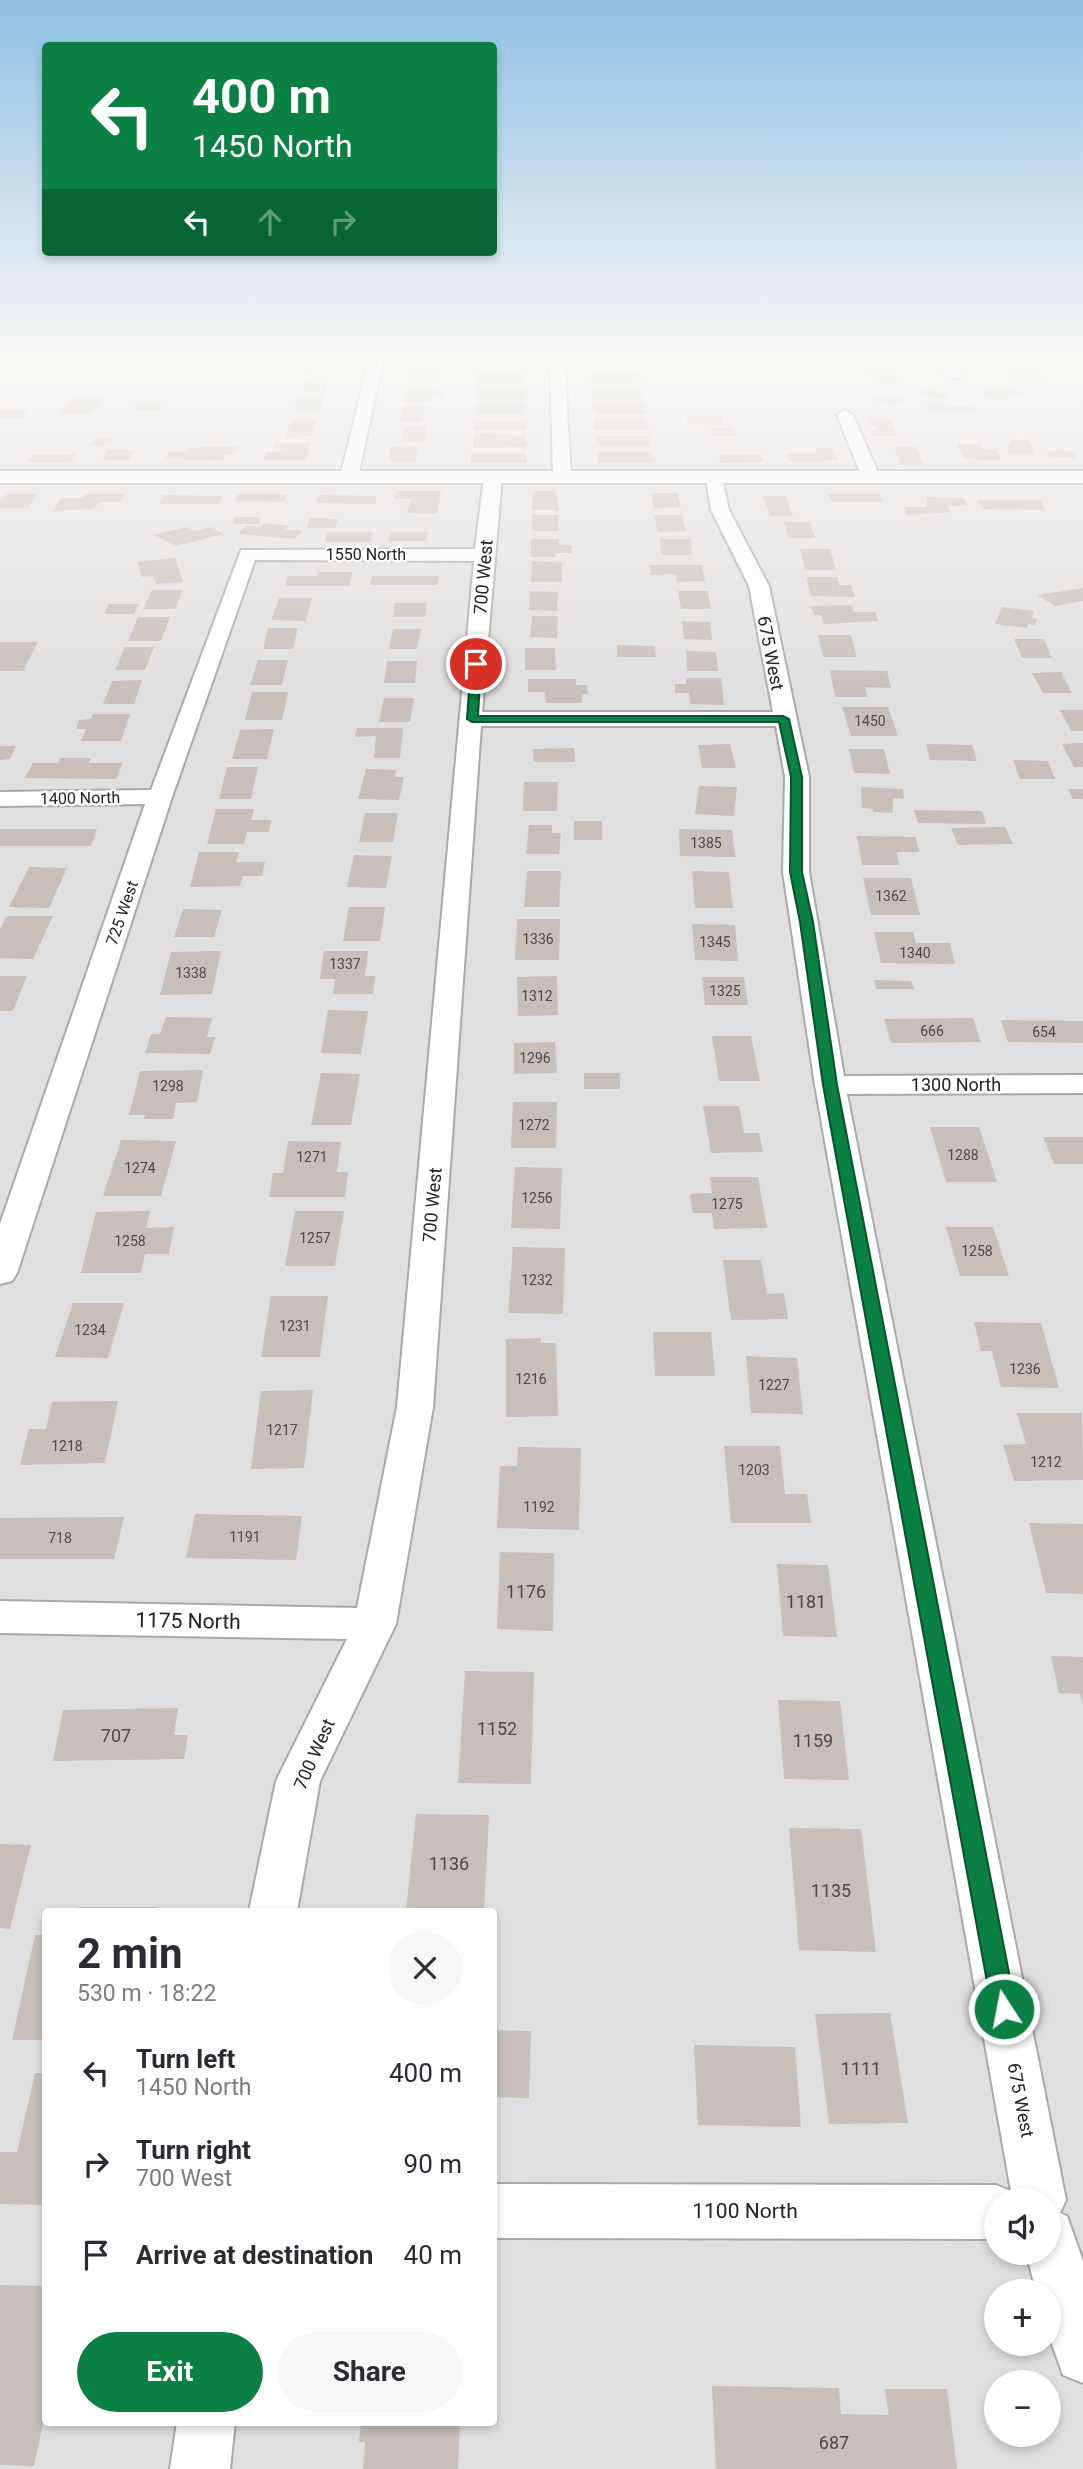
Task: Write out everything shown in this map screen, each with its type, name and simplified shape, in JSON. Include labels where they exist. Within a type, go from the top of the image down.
[{"type":"street","points":[[349,477],[350,471]]},
{"type":"street","points":[[562,471],[562,477]]},
{"type":"street","points":[[869,471],[871,477]]},
{"type":"street","points":[[0,477],[1083,477]]},
{"type":"street","name":"700 West","points":[[274,1908],[298,1781],[375,1624],[415,1407],[484,555],[493,477]]},
{"type":"street","name":"675 West","points":[[715,478],[720,510],[759,586],[783,719],[797,777],[796,872],[830,1085],[1037,2188]]},
{"type":"street","name":"1550 North","points":[[248,554],[484,555]]},
{"type":"street","name":"725 West","points":[[0,1273],[160,797],[248,554]]},
{"type":"street","points":[[472,719],[783,719]]},
{"type":"street","name":"1400 North","points":[[0,799],[160,797]]},
{"type":"street","name":"1300 North","points":[[830,1085],[1083,1084]]},
{"type":"street","name":"1175 North","points":[[0,1617],[375,1624]]},
{"type":"street","name":"1100 North","points":[[497,2211],[984,2212]]},
{"type":"street","points":[[1057,2265],[1083,2355]]},
{"type":"street","points":[[200,2469],[205,2426]]},
{"type":"shaded area","points":[[0,471],[1083,471],[1083,472]]},
{"type":"shaded area","points":[[0,484],[1083,485],[1083,2469],[0,2469]]},
{"type":"building","points":[[396,491],[441,491],[437,514],[407,513],[411,499],[394,499]]},
{"type":"building","points":[[533,491],[556,491],[559,510],[532,510]]},
{"type":"building","points":[[651,493],[677,493],[681,507],[654,508]]},
{"type":"building","points":[[7,494],[37,494],[28,508],[0,508],[0,501]]},
{"type":"building","points":[[86,494],[125,494],[120,502],[99,502],[94,509],[53,511],[61,498],[83,498]]},
{"type":"building","points":[[238,494],[287,494],[284,502],[235,501]]},
{"type":"building","points":[[828,494],[879,494],[883,502],[832,502]]},
{"type":"building","points":[[164,495],[222,496],[219,504],[160,504]]},
{"type":"building","points":[[319,495],[377,496],[375,504],[316,503]]},
{"type":"building","points":[[763,496],[786,496],[793,516],[770,516]]},
{"type":"building","points":[[926,497],[964,498],[968,506],[948,506],[951,512],[907,515],[904,507],[927,507]]},
{"type":"building","points":[[978,500],[1040,500],[1045,510],[982,509]]},
{"type":"building","points":[[532,515],[558,515],[558,531],[532,531]]},
{"type":"building","points":[[654,515],[682,515],[686,531],[658,532]]},
{"type":"building","points":[[235,517],[260,517],[259,524],[233,524]]},
{"type":"building","points":[[310,518],[338,519],[335,528],[307,528]]},
{"type":"building","points":[[784,522],[810,522],[815,538],[789,538]]},
{"type":"building","points":[[264,523],[303,531],[294,539],[238,534],[247,525],[261,527]]},
{"type":"building","points":[[186,527],[195,531],[211,527],[224,534],[176,546],[153,535]]},
{"type":"building","points":[[327,532],[372,532],[371,542],[325,542]]},
{"type":"building","points":[[390,532],[428,532],[426,541],[388,541]]},
{"type":"building","points":[[531,539],[559,539],[559,545],[571,545],[572,553],[555,553],[555,557],[531,557]]},
{"type":"building","points":[[660,539],[691,539],[692,555],[661,555]]},
{"type":"building","points":[[800,549],[830,549],[836,570],[805,570]]},
{"type":"building","points":[[175,558],[183,582],[156,584],[153,576],[142,577],[138,562]]},
{"type":"building","points":[[532,561],[562,562],[562,582],[531,582]]},
{"type":"building","points":[[650,565],[702,565],[705,581],[677,582],[676,574],[651,575]]},
{"type":"building","points":[[318,572],[353,572],[349,586],[285,586],[288,576],[317,576]]},
{"type":"building","points":[[372,576],[439,576],[437,585],[370,585]]},
{"type":"building","points":[[806,577],[837,577],[839,585],[851,585],[855,597],[811,596]]},
{"type":"building","points":[[1083,588],[1083,601],[1055,606],[1037,595]]},
{"type":"building","points":[[152,590],[183,590],[175,609],[143,609]]},
{"type":"building","points":[[530,591],[558,592],[557,611],[529,610]]},
{"type":"building","points":[[678,591],[708,591],[711,609],[681,609]]},
{"type":"building","points":[[279,598],[312,598],[306,621],[271,620]]},
{"type":"building","points":[[395,603],[427,603],[425,617],[393,617]]},
{"type":"building","points":[[109,604],[139,604],[134,614],[104,614]]},
{"type":"building","points":[[852,605],[854,612],[875,612],[878,621],[824,624],[821,615],[814,615],[811,606]]},
{"type":"building","points":[[1002,607],[1034,611],[1032,618],[1037,619],[1035,625],[1028,624],[1027,628],[995,624]]},
{"type":"building","points":[[532,616],[558,616],[557,638],[530,637]]},
{"type":"building","points":[[138,617],[170,617],[161,641],[128,641]]},
{"type":"building","points":[[682,621],[710,622],[712,640],[684,639]]},
{"type":"building","points":[[268,628],[298,628],[293,649],[263,649]]},
{"type":"building","points":[[393,629],[421,629],[417,649],[389,649]]},
{"type":"building","points":[[818,635],[851,635],[857,657],[823,657]]},
{"type":"building","points":[[1014,639],[1044,639],[1052,658],[1022,658]]},
{"type":"building","points":[[0,642],[38,642],[23,671],[0,671]]},
{"type":"building","points":[[617,645],[655,646],[656,657],[617,657]]},
{"type":"building","points":[[125,647],[154,647],[145,670],[115,670]]},
{"type":"building","points":[[525,648],[555,648],[556,670],[525,670]]},
{"type":"building","points":[[686,651],[716,652],[718,671],[687,671]]},
{"type":"building","points":[[258,660],[288,660],[282,685],[250,685]]},
{"type":"building","points":[[387,661],[417,661],[415,683],[384,683]]},
{"type":"building","points":[[830,670],[887,671],[891,688],[865,687],[867,697],[835,697]]},
{"type":"building","points":[[1061,672],[1072,693],[1043,693],[1032,673]]},
{"type":"building","points":[[686,678],[721,678],[724,705],[690,704],[689,693],[675,693],[675,684],[686,684]]},
{"type":"building","points":[[528,679],[576,679],[576,685],[587,685],[588,694],[582,694],[582,703],[546,703],[545,692],[528,692]]},
{"type":"building","points":[[142,680],[134,704],[103,704],[112,681]]},
{"type":"building","points":[[252,692],[288,692],[282,720],[245,720]]},
{"type":"building","points":[[384,698],[414,698],[410,722],[379,722]]},
{"type":"building","points":[[842,707],[888,707],[898,736],[851,736]]},
{"type":"building","points":[[1060,710],[1083,710],[1083,731],[1071,731]]},
{"type":"building","points":[[93,714],[130,714],[121,741],[81,741],[86,729],[76,729],[79,720],[91,719]]},
{"type":"building","points":[[357,728],[403,728],[400,758],[374,758],[376,736],[355,737]]},
{"type":"building","points":[[274,729],[267,759],[232,759],[240,730]]},
{"type":"building","points":[[1083,743],[1083,767],[1074,767],[1062,744]]},
{"type":"building","points":[[730,744],[736,768],[702,768],[698,745]]},
{"type":"building","points":[[926,744],[972,745],[977,761],[930,760]]},
{"type":"building","points":[[0,746],[16,746],[10,759],[0,760]]},
{"type":"building","points":[[574,748],[575,762],[534,762],[533,749]]},
{"type":"building","points":[[849,749],[884,749],[890,774],[854,773]]},
{"type":"building","points":[[60,758],[91,758],[89,763],[123,763],[116,779],[25,778],[33,763],[58,763]]},
{"type":"building","points":[[1013,760],[1048,761],[1055,779],[1020,779]]},
{"type":"building","points":[[227,767],[258,767],[251,799],[219,799]]},
{"type":"building","points":[[366,769],[396,770],[395,777],[404,777],[399,800],[358,799]]},
{"type":"building","points":[[524,782],[558,782],[557,811],[523,811]]},
{"type":"building","points":[[699,786],[737,787],[734,816],[695,814]]},
{"type":"building","points":[[861,787],[903,789],[904,799],[893,798],[893,813],[873,812],[873,809],[862,808]]},
{"type":"building","points":[[1068,789],[1083,789],[1083,799],[1073,799]]},
{"type":"building","points":[[216,809],[254,809],[251,820],[271,820],[269,832],[247,832],[244,844],[207,844]]},
{"type":"building","points":[[914,810],[982,811],[986,824],[918,823]]},
{"type":"building","points":[[365,813],[398,813],[393,842],[359,842]]},
{"type":"building","points":[[574,821],[602,821],[602,840],[574,840]]},
{"type":"building","points":[[529,825],[552,825],[552,833],[561,833],[559,854],[526,854]]},
{"type":"building","points":[[1005,827],[1013,844],[958,845],[951,828]]},
{"type":"building","points":[[0,829],[97,829],[91,846],[0,846]]},
{"type":"building","points":[[679,829],[732,830],[735,857],[680,856]]},
{"type":"building","points":[[857,836],[916,837],[919,852],[897,852],[899,865],[862,865]]},
{"type":"building","points":[[199,852],[239,852],[236,862],[265,862],[262,876],[243,876],[240,886],[190,887]]},
{"type":"building","points":[[354,855],[392,856],[386,888],[347,887]]},
{"type":"building","points":[[29,867],[67,868],[49,908],[9,907]]},
{"type":"building","points":[[527,871],[561,871],[559,907],[524,907]]},
{"type":"building","points":[[692,871],[729,872],[733,908],[695,908]]},
{"type":"building","points":[[863,878],[911,878],[920,915],[871,915]]},
{"type":"building","points":[[349,907],[385,907],[380,941],[343,941]]},
{"type":"building","points":[[183,909],[222,910],[214,937],[174,937]]},
{"type":"building","points":[[7,916],[53,916],[33,959],[0,958],[0,929]]},
{"type":"building","points":[[517,919],[560,919],[559,960],[515,960]]},
{"type":"building","points":[[692,924],[735,925],[738,961],[695,960]]},
{"type":"building","points":[[874,932],[913,932],[916,943],[950,943],[955,964],[881,963]]},
{"type":"building","points":[[221,951],[212,994],[160,995],[171,952]]},
{"type":"building","points":[[324,951],[368,951],[365,976],[375,976],[373,994],[333,994],[335,979],[320,979]]},
{"type":"building","points":[[0,976],[27,976],[13,1011],[0,1011]]},
{"type":"building","points":[[557,976],[558,1015],[518,1016],[517,977]]},
{"type":"building","points":[[702,977],[744,977],[748,1005],[705,1005]]},
{"type":"building","points":[[874,980],[911,981],[914,989],[876,989]]},
{"type":"building","points":[[328,1010],[368,1011],[361,1054],[321,1053]]},
{"type":"building","points":[[166,1017],[212,1018],[207,1037],[215,1037],[210,1054],[145,1053],[151,1034],[160,1034]]},
{"type":"building","points":[[973,1018],[981,1042],[891,1043],[884,1019]]},
{"type":"building","points":[[1001,1020],[1083,1021],[1083,1043],[1008,1042]]},
{"type":"building","points":[[712,1036],[751,1036],[760,1081],[719,1081]]},
{"type":"building","points":[[555,1042],[557,1073],[514,1074],[514,1043]]},
{"type":"building","points":[[203,1070],[197,1102],[176,1103],[173,1119],[144,1119],[145,1115],[129,1115],[140,1071]]},
{"type":"building","points":[[321,1073],[360,1074],[351,1125],[311,1125]]},
{"type":"building","points":[[584,1073],[620,1073],[620,1089],[584,1089]]},
{"type":"building","points":[[513,1102],[557,1102],[556,1148],[511,1148]]},
{"type":"building","points":[[703,1106],[739,1106],[744,1133],[759,1133],[763,1152],[711,1153]]},
{"type":"building","points":[[930,1127],[979,1127],[997,1182],[946,1182]]},
{"type":"building","points":[[1043,1137],[1083,1137],[1083,1164],[1054,1164]]},
{"type":"building","points":[[121,1140],[176,1141],[161,1196],[103,1196]]},
{"type":"building","points":[[288,1141],[341,1142],[337,1172],[348,1172],[345,1197],[269,1197],[273,1173],[283,1173]]},
{"type":"building","points":[[515,1167],[562,1168],[560,1229],[511,1228]]},
{"type":"building","points":[[710,1177],[758,1177],[767,1228],[714,1229],[712,1213],[693,1213],[690,1194],[712,1193]]},
{"type":"building","points":[[150,1211],[146,1228],[174,1227],[169,1254],[145,1254],[141,1273],[81,1273],[96,1212]]},
{"type":"building","points":[[295,1211],[344,1211],[335,1266],[285,1266]]},
{"type":"building","points":[[946,1227],[993,1227],[1009,1276],[960,1276]]},
{"type":"building","points":[[513,1247],[565,1248],[563,1314],[508,1313]]},
{"type":"building","points":[[723,1260],[761,1260],[767,1294],[784,1293],[788,1319],[731,1320]]},
{"type":"building","points":[[271,1296],[328,1296],[320,1357],[261,1357]]},
{"type":"building","points":[[73,1303],[124,1303],[108,1358],[55,1357]]},
{"type":"building","points":[[974,1322],[1041,1323],[1059,1388],[1001,1387],[992,1351],[981,1351]]},
{"type":"building","points":[[653,1332],[711,1332],[715,1376],[655,1376]]},
{"type":"building","points":[[541,1338],[541,1343],[556,1343],[558,1416],[506,1417],[506,1339]]},
{"type":"building","points":[[746,1356],[797,1358],[803,1414],[751,1413]]},
{"type":"building","points":[[313,1390],[304,1468],[251,1469],[261,1391]]},
{"type":"building","points":[[118,1401],[105,1463],[20,1465],[29,1429],[46,1429],[52,1402]]},
{"type":"building","points":[[1017,1413],[1082,1413],[1083,1480],[1014,1481],[1003,1445],[1026,1444]]},
{"type":"building","points":[[724,1446],[780,1446],[785,1494],[807,1494],[811,1523],[731,1523]]},
{"type":"building","points":[[518,1447],[581,1448],[579,1530],[497,1528],[500,1466],[517,1466]]},
{"type":"building","points":[[195,1514],[302,1516],[296,1560],[186,1558]]},
{"type":"building","points":[[124,1517],[114,1559],[0,1559],[0,1518]]},
{"type":"building","points":[[1029,1523],[1083,1524],[1083,1594],[1046,1593]]},
{"type":"building","points":[[500,1552],[554,1553],[553,1631],[497,1629]]},
{"type":"building","points":[[777,1564],[828,1565],[837,1637],[783,1636]]},
{"type":"building","points":[[1051,1656],[1083,1657],[1083,1704],[1080,1694],[1059,1693]]},
{"type":"building","points":[[465,1671],[534,1672],[531,1784],[458,1783]]},
{"type":"building","points":[[778,1700],[840,1701],[849,1780],[784,1779]]},
{"type":"building","points":[[178,1708],[174,1735],[188,1735],[184,1759],[53,1761],[63,1710]]},
{"type":"building","points":[[416,1814],[489,1815],[484,1908],[406,1908]]},
{"type":"building","points":[[789,1828],[861,1829],[876,1952],[799,1950]]},
{"type":"building","points":[[0,1844],[31,1845],[10,1929],[0,1928]]},
{"type":"building","points":[[79,1907],[155,1907],[155,1908]]},
{"type":"building","points":[[35,1935],[42,1935],[42,2040],[12,2040]]},
{"type":"building","points":[[890,2013],[908,2123],[829,2124],[815,2014]]},
{"type":"building","points":[[497,2030],[531,2031],[529,2098],[497,2097]]},
{"type":"building","points":[[694,2045],[795,2047],[801,2127],[698,2125]]},
{"type":"building","points":[[35,2073],[42,2073],[42,2205],[0,2204],[0,2152],[17,2152]]},
{"type":"building","points":[[0,2285],[42,2286],[43,2426],[34,2466],[0,2465]]},
{"type":"building","points":[[712,2386],[839,2388],[841,2414],[889,2415],[885,2389],[947,2389],[957,2469],[716,2469]]},
{"type":"building","points":[[361,2426],[460,2426],[458,2469],[363,2469],[365,2442],[359,2442]]},
{"type":"route","points":[[476,664],[472,719],[783,719],[797,777],[796,872],[830,1085],[1004,2009]]}]
